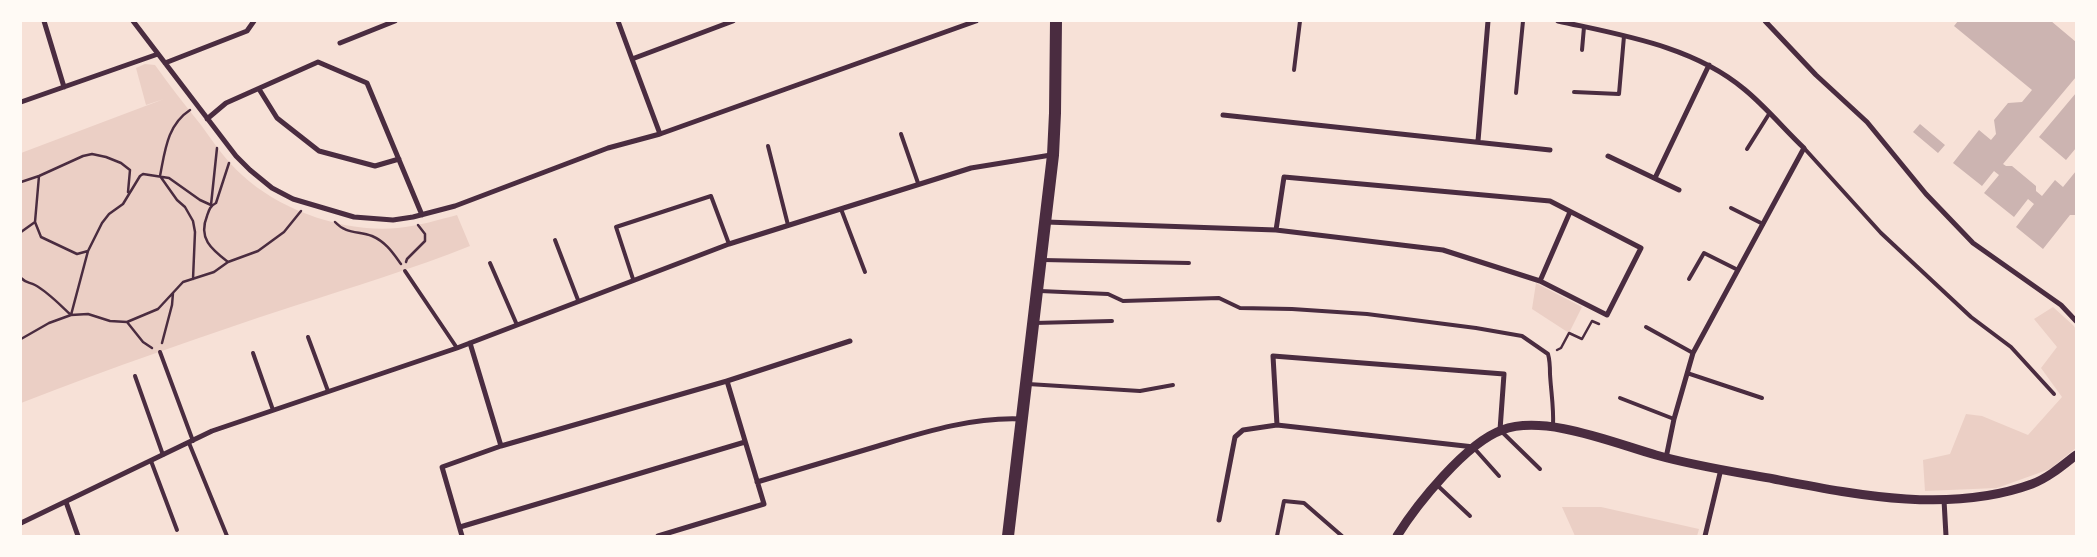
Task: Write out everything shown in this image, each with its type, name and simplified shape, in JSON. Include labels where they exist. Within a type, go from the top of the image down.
[{"type":"main road","points":[[1008,536],[1053,155],[1056,21]]},
{"type":"street","points":[[44,21],[64,87]]},
{"type":"street","points":[[133,21],[236,156],[272,188],[294,199],[332,212],[369,219],[393,220],[422,215],[455,206],[608,148],[660,134],[976,21]]},
{"type":"street","points":[[165,63],[247,31],[254,21]]},
{"type":"street","points":[[340,43],[396,21]]},
{"type":"street","points":[[618,21],[660,134]]},
{"type":"street","points":[[632,59],[733,21]]},
{"type":"street","points":[[1478,141],[1488,21]]},
{"type":"street","points":[[1558,21],[1624,36],[1668,49],[1708,65],[1744,89],[1804,148],[1693,353],[1674,419],[1666,458]]},
{"type":"street","points":[[1765,21],[1816,75],[1867,122],[1926,194],[1973,243],[2061,305],[2076,321]]},
{"type":"street","points":[[21,102],[158,54]]},
{"type":"street","points":[[207,119],[226,104],[318,62],[367,83],[422,215]]},
{"type":"street","points":[[1655,178],[1708,65]]},
{"type":"street","points":[[259,89],[277,118],[319,151],[374,166],[399,159]]},
{"type":"street","points":[[1222,116],[1478,141],[1550,150]]},
{"type":"street","points":[[21,524],[212,431],[457,348],[578,300],[729,244],[918,183],[971,168],[1053,155]]},
{"type":"street","points":[[1608,156],[1678,190]]},
{"type":"street","points":[[1046,222],[1276,230],[1443,250],[1540,281],[1607,315],[1641,248],[1550,202],[1284,178],[1276,230]]},
{"type":"street","points":[[1540,281],[1570,212]]},
{"type":"street","points":[[462,536],[442,468],[501,446],[727,381],[850,341]]},
{"type":"street","points":[[470,343],[501,446]]},
{"type":"street","points":[[1277,425],[1273,356],[1504,374],[1500,430]]},
{"type":"street","points":[[658,536],[764,504],[727,381]]},
{"type":"street","points":[[757,482],[916,435],[964,423],[1004,418],[1022,419]]},
{"type":"street","points":[[1219,520],[1235,437],[1243,430],[1277,425],[1474,448]]},
{"type":"street","points":[[1397,536],[1410,516],[1463,454],[1500,430],[1519,426],[1553,426],[1666,458],[1858,495],[1944,500],[1997,494],[2033,483],[2057,470],[2076,455]]},
{"type":"street","points":[[460,527],[746,442]]},
{"type":"street","points":[[1707,536],[1721,469]]},
{"type":"street","points":[[1944,500],[1946,536]]},
{"type":"street","points":[[66,502],[78,536]]},
{"type":"lane","points":[[1294,70],[1300,21]]},
{"type":"lane","points":[[1516,93],[1523,21]]},
{"type":"lane","points":[[1582,50],[1584,27]]},
{"type":"lane","points":[[1574,92],[1619,94],[1624,36]]},
{"type":"lane","points":[[1747,149],[1769,114]]},
{"type":"lane","points":[[901,134],[918,183]]},
{"type":"lane","points":[[768,146],[788,225]]},
{"type":"lane","points":[[1804,148],[1881,233],[1971,317],[2011,348],[2054,394]]},
{"type":"lane","points":[[633,279],[616,227],[711,196],[729,244]]},
{"type":"lane","points":[[841,208],[865,272]]},
{"type":"lane","points":[[1731,208],[1763,224]]},
{"type":"lane","points":[[554,240],[578,300]]},
{"type":"lane","points":[[1689,279],[1704,253],[1738,270]]},
{"type":"lane","points":[[1041,260],[1189,263]]},
{"type":"lane","points":[[490,263],[517,325]]},
{"type":"lane","points":[[405,271],[457,348]]},
{"type":"lane","points":[[1037,291],[1108,294],[1123,301],[1219,298],[1240,308],[1367,314],[1522,336],[1548,354],[1551,363],[1550,372],[1554,404],[1553,426]]},
{"type":"lane","points":[[1034,323],[1112,321]]},
{"type":"lane","points":[[1646,327],[1693,353]]},
{"type":"lane","points":[[308,337],[328,391]]},
{"type":"lane","points":[[160,352],[191,442],[227,536]]},
{"type":"lane","points":[[253,353],[273,410]]},
{"type":"lane","points":[[1686,373],[1762,398]]},
{"type":"lane","points":[[135,376],[163,455]]},
{"type":"lane","points":[[1027,384],[1140,391],[1173,385]]},
{"type":"lane","points":[[1620,398],[1674,419]]},
{"type":"lane","points":[[1500,430],[1540,469]]},
{"type":"lane","points":[[1474,448],[1499,476]]},
{"type":"lane","points":[[151,461],[177,530]]},
{"type":"lane","points":[[1437,485],[1470,516]]},
{"type":"lane","points":[[1277,536],[1284,501],[1304,503],[1342,536]]},
{"type":"path","points":[[192,109],[176,123],[170,135],[160,176],[177,200],[185,207],[193,221],[195,232],[193,279]]},
{"type":"path","points":[[218,144],[211,205],[204,227],[206,242],[212,250],[228,262]]},
{"type":"path","points":[[21,182],[83,156],[99,154],[121,163],[130,170],[128,195]]},
{"type":"path","points":[[211,205],[216,203],[231,161]]},
{"type":"path","points":[[71,315],[88,251],[102,223],[109,214],[124,204],[143,174],[169,178],[200,200],[211,205]]},
{"type":"path","points":[[39,176],[35,222],[41,237],[48,242],[77,254],[88,251]]},
{"type":"path","points":[[21,339],[49,323],[71,315],[88,314],[110,321],[127,322],[158,309],[183,282],[214,272],[228,262],[258,251],[284,232],[303,209]]},
{"type":"path","points":[[333,219],[341,228],[372,236],[385,244],[405,271]]},
{"type":"path","points":[[21,232],[35,222]]},
{"type":"path","points":[[405,271],[407,259],[425,241],[424,234],[416,223]]},
{"type":"path","points":[[21,278],[25,283],[36,285],[71,315]]},
{"type":"path","points":[[127,322],[143,342],[160,352],[172,305],[173,291]]},
{"type":"path","points":[[1548,354],[1562,348],[1569,333],[1582,339],[1592,321],[1602,325],[1607,315]]},
{"type":"shaded area","points":[[145,64],[155,65],[220,152],[236,170],[275,199],[315,217],[357,227],[378,229],[398,228],[457,215],[470,246],[191,341],[21,403],[21,153],[164,99],[146,105],[136,68]]},
{"type":"shaded area","points":[[1536,283],[1582,307],[1569,333],[1532,309]]},
{"type":"shaded area","points":[[2053,307],[2076,330],[2076,448],[2050,469],[1997,488],[1925,491],[1923,460],[1950,454],[1966,414],[1982,416],[2028,435],[2062,397],[2041,368],[2057,347],[2034,319]]},
{"type":"shaded area","points":[[1562,507],[1601,507],[1699,529],[1697,536],[1575,536]]},
{"type":"building","points":[[1958,21],[2051,21],[2076,42],[2076,77],[2003,164],[2012,166],[2036,186],[2036,191],[2042,196],[2055,180],[2063,187],[2076,171],[2076,215],[2070,215],[2043,249],[2016,227],[2034,204],[2028,199],[2014,217],[1984,193],[1999,175],[1994,171],[1982,186],[1953,163],[1979,130],[1991,140],[1996,134],[1994,120],[2008,103],[2022,102],[2032,90],[1954,26]]},
{"type":"building","points":[[2076,93],[2076,148],[2066,160],[2039,137]]},
{"type":"building","points":[[1920,124],[1945,145],[1938,153],[1913,132]]}]
